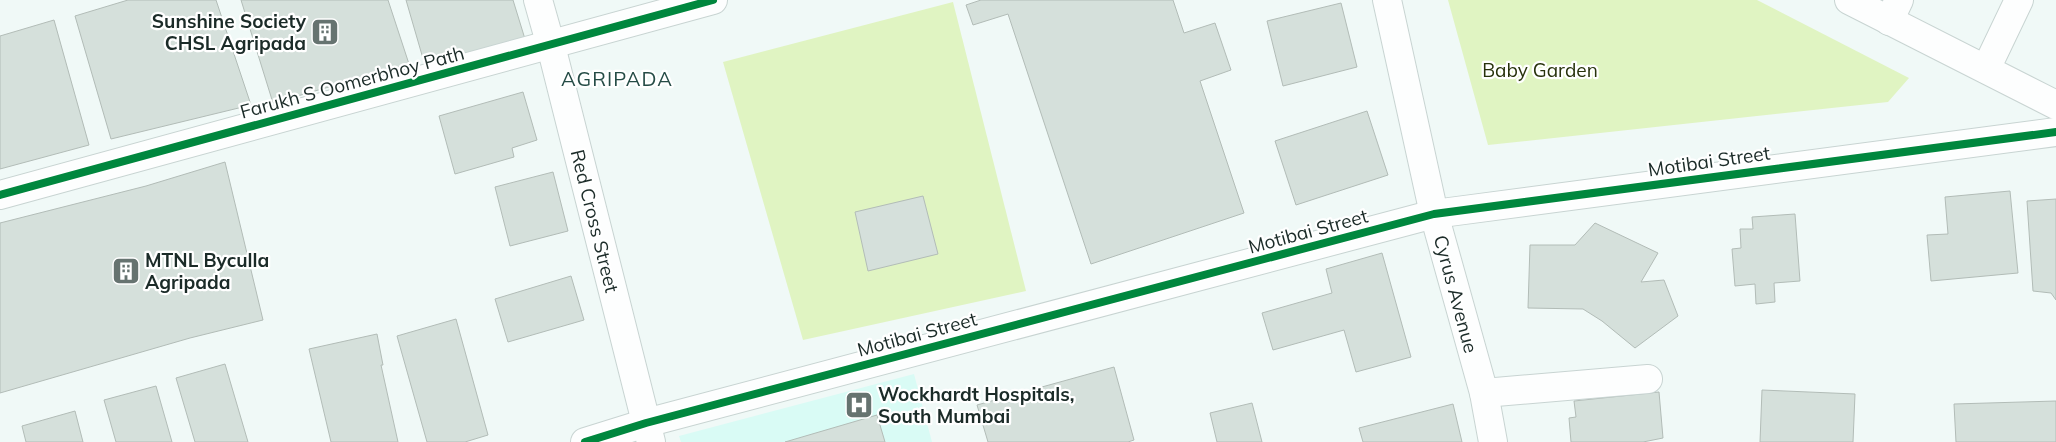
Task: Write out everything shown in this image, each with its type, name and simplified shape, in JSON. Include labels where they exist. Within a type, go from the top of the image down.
[{"type":"street","name":"Red Cross Street","points":[[538,0],[649,432]]},
{"type":"street","name":"Farukh S Oomerbhoy Path","points":[[0,195],[551,46],[713,0]]},
{"type":"street","name":"Cyrus Avenue","points":[[1387,0],[1434,214],[1484,393],[1493,442]]},
{"type":"street","points":[[1849,0],[1894,10],[1986,69],[2056,105]]},
{"type":"street","points":[[1986,69],[2019,0]]},
{"type":"street","name":"Motibai Street","points":[[586,442],[649,432],[1434,214],[2056,132]]},
{"type":"street","points":[[1484,393],[1648,380]]},
{"type":"shaded area","name":"Wockhardt Hospitals, South Mumbai","points":[[914,374],[932,442],[681,442],[679,436]]},
{"type":"green space","name":"Baby Garden","points":[[1448,0],[1757,0],[1909,78],[1888,102],[1488,145]]},
{"type":"green space","points":[[953,2],[1026,291],[803,340],[723,62]]},
{"type":"building","points":[[128,0],[216,0],[251,105],[111,139],[75,16]]},
{"type":"building","name":"Sunshine Society CHSL Agripada","points":[[241,0],[388,0],[409,64],[273,103]]},
{"type":"building","points":[[406,0],[513,0],[525,39],[459,59],[457,52],[424,62]]},
{"type":"building","points":[[981,0],[1173,0],[1184,33],[1215,23],[1231,70],[1200,81],[1244,213],[1091,264],[1008,14],[973,25],[966,5]]},
{"type":"building","points":[[1341,3],[1357,67],[1283,86],[1267,21]]},
{"type":"building","points":[[54,20],[89,145],[0,169],[0,36]]},
{"type":"building","points":[[523,92],[537,140],[512,148],[514,157],[455,174],[439,116]]},
{"type":"building","points":[[1367,111],[1388,175],[1296,205],[1275,141]]},
{"type":"building","name":"MTNL Byculla Agripada","points":[[225,162],[263,320],[190,338],[0,393],[0,223],[146,186]]},
{"type":"building","points":[[553,172],[568,231],[510,246],[495,187]]},
{"type":"building","points":[[2010,191],[2018,273],[1931,281],[1927,235],[1948,234],[1945,197]]},
{"type":"building","points":[[923,196],[938,254],[868,271],[855,212]]},
{"type":"building","points":[[2056,199],[2056,300],[2051,293],[2033,291],[2027,201]]},
{"type":"building","points":[[1795,214],[1800,281],[1774,283],[1775,302],[1756,304],[1755,284],[1735,286],[1732,249],[1741,248],[1740,229],[1753,229],[1752,217]]},
{"type":"building","points":[[1595,223],[1658,253],[1641,282],[1664,280],[1678,316],[1635,348],[1602,321],[1583,309],[1528,308],[1530,245],[1575,245]]},
{"type":"building","points":[[1382,253],[1411,357],[1356,372],[1344,330],[1273,350],[1262,313],[1332,293],[1326,269]]},
{"type":"building","points":[[571,276],[584,320],[508,342],[495,299]]},
{"type":"building","points":[[456,319],[488,435],[465,442],[427,442],[397,336]]},
{"type":"building","points":[[377,334],[383,365],[381,365],[398,442],[331,442],[309,349]]},
{"type":"building","points":[[225,364],[248,442],[195,442],[176,378]]},
{"type":"building","points":[[1114,367],[1134,440],[1128,442],[988,442],[977,405]]},
{"type":"building","points":[[156,386],[172,442],[116,442],[104,400]]},
{"type":"building","points":[[1762,390],[1855,394],[1853,442],[1760,442]]},
{"type":"building","points":[[1659,392],[1663,438],[1643,442],[1571,442],[1569,418],[1576,417],[1574,401]]},
{"type":"building","points":[[2056,401],[2056,442],[1956,442],[1954,404]]},
{"type":"building","points":[[1252,403],[1262,442],[1217,442],[1210,413]]},
{"type":"building","points":[[1453,404],[1462,442],[1363,442],[1359,428]]},
{"type":"building","points":[[75,411],[83,442],[26,442],[22,426]]},
{"type":"building","points":[[877,415],[885,442],[785,442]]},
{"type":"cycle path","points":[[0,195],[713,0]]},
{"type":"cycle path","points":[[585,442],[646,423],[1434,214],[2056,132]]},
{"type":"place","name":"Sunshine Society CHSL Agripada","points":[[325,32]]},
{"type":"place","name":"MTNL Byculla Agripada","points":[[126,271]]},
{"type":"place","name":"Wockhardt Hospitals, South Mumbai","points":[[859,405]]},
{"type":"district","name":"AGRIPADA","points":[[617,78]]}]
